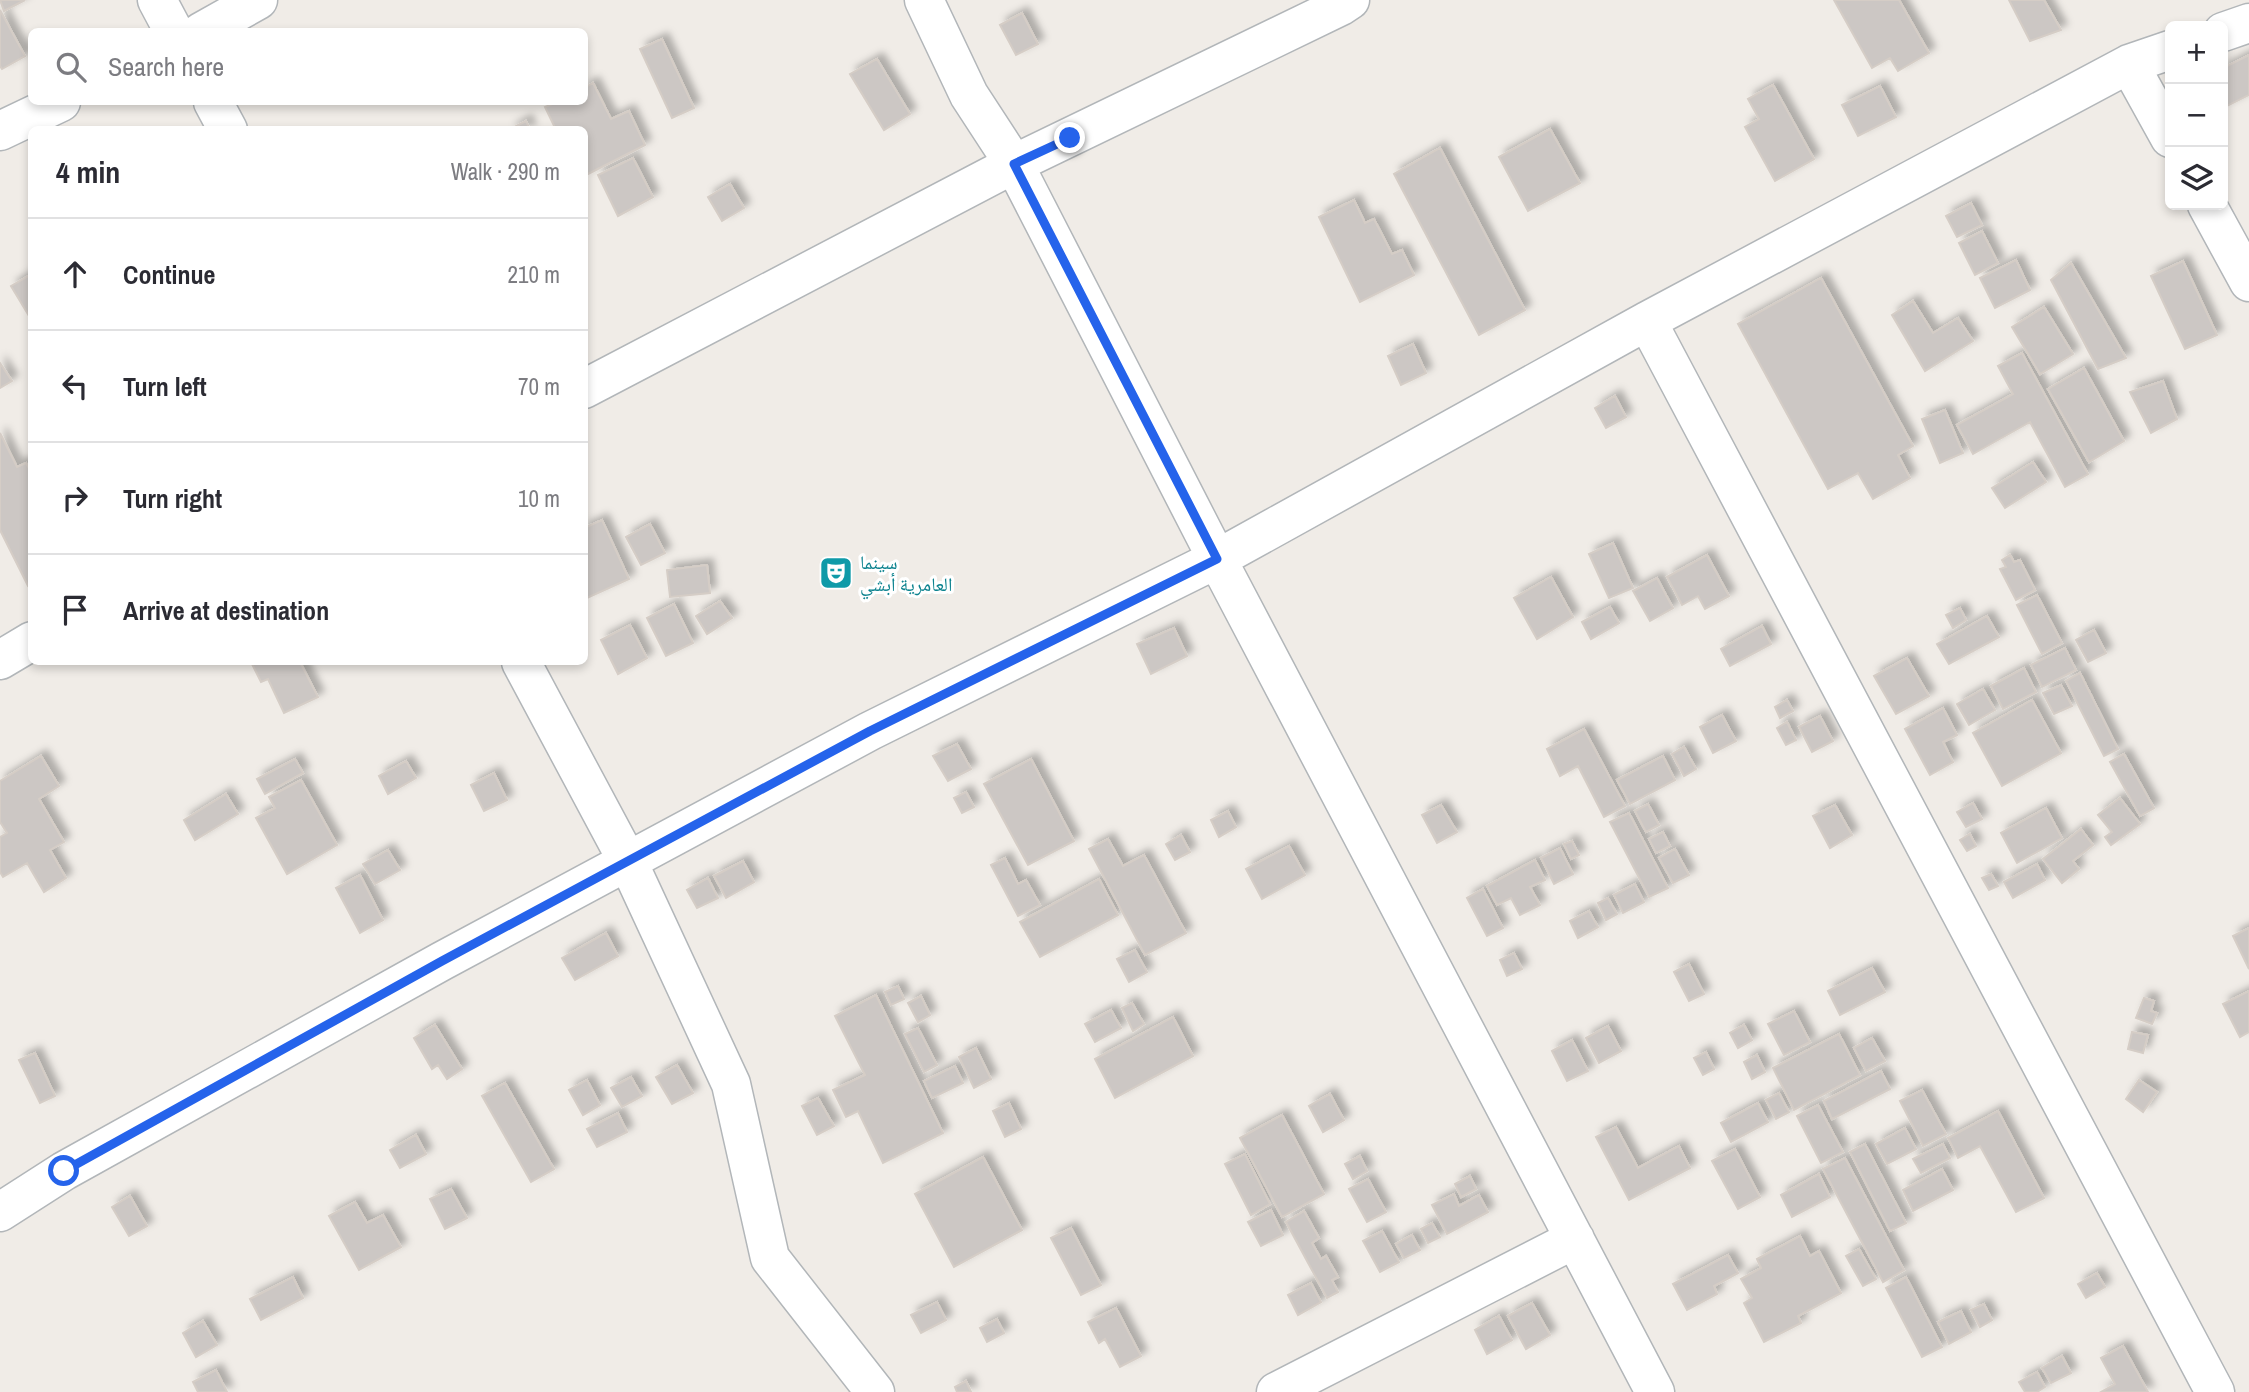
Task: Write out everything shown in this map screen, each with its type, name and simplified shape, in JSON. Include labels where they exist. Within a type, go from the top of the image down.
[{"type":"street","points":[[157,0],[172,28]]},
{"type":"street","points":[[208,28],[258,0]]},
{"type":"street","points":[[924,0],[969,95],[1014,164],[1217,559],[1656,1392]]},
{"type":"street","points":[[588,387],[1014,164],[1350,0]]},
{"type":"street","points":[[2228,30],[2249,23]]},
{"type":"street","points":[[0,1212],[64,1171],[442,961],[883,725],[1217,559],[1647,321],[2129,64],[2165,52]]},
{"type":"street","points":[[2129,64],[2165,129]]},
{"type":"street","points":[[0,131],[55,105]]},
{"type":"street","points":[[215,105],[226,126]]},
{"type":"street","points":[[2210,210],[2249,282]]},
{"type":"street","points":[[1647,321],[2215,1392]]},
{"type":"street","points":[[0,660],[28,643]]},
{"type":"street","points":[[524,665],[628,862],[731,1084],[770,1258],[875,1392]]},
{"type":"street","points":[[1276,1392],[1575,1239]]},
{"type":"building","points":[[0,0],[25,0],[4,11]]},
{"type":"building","points":[[1834,0],[1899,0],[1929,53],[1898,71],[1890,58],[1872,68]]},
{"type":"building","points":[[2009,0],[2044,0],[2061,30],[2030,41]]},
{"type":"building","points":[[0,10],[25,56],[2,69],[0,66]]},
{"type":"building","points":[[1022,13],[1038,44],[1016,55],[1000,25]]},
{"type":"building","points":[[662,39],[694,108],[672,118],[640,49]]},
{"type":"building","points":[[2249,55],[2249,95],[2228,106],[2228,84],[2228,66]]},
{"type":"building","points":[[877,59],[910,114],[884,130],[850,74]]},
{"type":"building","points":[[593,83],[611,119],[629,111],[645,145],[588,174],[588,126],[554,126],[545,107],[588,105],[588,86]]},
{"type":"building","points":[[1773,85],[1814,159],[1775,181],[1745,127],[1759,119],[1748,99]]},
{"type":"building","points":[[1880,86],[1896,117],[1858,136],[1842,105]]},
{"type":"building","points":[[1550,129],[1580,183],[1528,211],[1499,157]]},
{"type":"building","points":[[1440,148],[1525,310],[1479,335],[1394,174]]},
{"type":"building","points":[[633,158],[653,197],[618,216],[598,175]]},
{"type":"building","points":[[730,184],[744,208],[722,221],[708,197]]},
{"type":"building","points":[[1354,200],[1365,223],[1374,219],[1392,254],[1402,250],[1414,275],[1360,302],[1319,217]]},
{"type":"building","points":[[1971,203],[1982,225],[1957,237],[1946,216]]},
{"type":"building","points":[[1982,231],[1998,263],[1975,275],[1959,243]]},
{"type":"building","points":[[2016,260],[2030,290],[1995,308],[1980,278]]},
{"type":"building","points":[[2183,261],[2217,335],[2185,349],[2151,276]]},
{"type":"building","points":[[2071,263],[2126,358],[2098,369],[2051,280]]},
{"type":"building","points":[[28,276],[28,314],[11,286]]},
{"type":"building","points":[[1821,278],[1913,446],[1898,455],[1910,478],[1873,499],[1858,473],[1828,489],[1738,324]]},
{"type":"building","points":[[1913,301],[1933,333],[1958,318],[1973,341],[1925,371],[1892,315]]},
{"type":"building","points":[[2044,307],[2073,354],[2040,374],[2012,327]]},
{"type":"building","points":[[1413,344],[1426,373],[1401,385],[1388,356]]},
{"type":"building","points":[[2022,353],[2088,474],[2065,487],[2030,422],[1973,454],[1957,425],[2013,394],[1998,366]]},
{"type":"building","points":[[0,363],[12,381],[0,388]]},
{"type":"building","points":[[2084,368],[2124,441],[2089,462],[2048,389]]},
{"type":"building","points":[[2163,381],[2177,419],[2151,433],[2130,392]]},
{"type":"building","points":[[1615,396],[1626,417],[1606,428],[1595,408]]},
{"type":"building","points":[[1945,410],[1963,453],[1940,463],[1922,419]]},
{"type":"building","points":[[0,433],[17,467],[26,463],[28,467],[28,586],[0,530]]},
{"type":"building","points":[[2033,462],[2046,482],[2005,508],[1992,488]]},
{"type":"building","points":[[602,520],[629,579],[588,598],[588,526]]},
{"type":"building","points":[[650,524],[665,553],[641,565],[626,537]]},
{"type":"building","points":[[1613,543],[1633,588],[1609,598],[1589,554]]},
{"type":"building","points":[[1707,555],[1729,596],[1705,609],[1698,596],[1682,605],[1667,577]]},
{"type":"building","points":[[2010,555],[2014,562],[2020,560],[2035,590],[2016,600],[2000,569],[2006,567],[2002,560]]},
{"type":"building","points":[[707,565],[710,593],[670,597],[667,570]]},
{"type":"building","points":[[1551,577],[1573,617],[1537,639],[1514,598]]},
{"type":"building","points":[[1657,578],[1673,608],[1650,621],[1633,591]]},
{"type":"building","points":[[2037,595],[2062,643],[2042,654],[2017,605]]},
{"type":"building","points":[[720,601],[732,618],[707,634],[696,616]]},
{"type":"building","points":[[674,604],[693,643],[666,656],[647,618]]},
{"type":"building","points":[[1610,607],[1619,623],[1591,639],[1582,622]]},
{"type":"building","points":[[1960,608],[1966,620],[1953,628],[1946,615]]},
{"type":"building","points":[[1987,616],[1999,637],[1949,664],[1937,644]]},
{"type":"building","points":[[630,625],[647,658],[618,674],[601,640]]},
{"type":"building","points":[[1762,626],[1771,644],[1730,666],[1721,649]]},
{"type":"building","points":[[1174,628],[1187,656],[1151,674],[1137,644]]},
{"type":"building","points":[[2094,630],[2106,653],[2088,662],[2076,640]]},
{"type":"building","points":[[2065,648],[2076,670],[2042,687],[2031,665]]},
{"type":"building","points":[[1907,658],[1929,696],[1896,714],[1874,676]]},
{"type":"building","points":[[252,665],[302,665],[318,697],[284,713],[268,679],[261,682]]},
{"type":"building","points":[[2024,668],[2036,692],[2003,709],[1991,686]]},
{"type":"building","points":[[2080,673],[2118,749],[2104,756],[2066,681]]},
{"type":"building","points":[[2061,685],[2072,706],[2054,714],[2043,693]]},
{"type":"building","points":[[1983,689],[1995,710],[1969,725],[1957,704]]},
{"type":"building","points":[[1787,700],[1793,711],[1780,718],[1775,707]]},
{"type":"building","points":[[2032,700],[2061,753],[2002,786],[1973,733]]},
{"type":"building","points":[[1943,708],[1957,735],[1943,742],[1953,762],[1930,775],[1905,729]]},
{"type":"building","points":[[1722,715],[1736,741],[1713,753],[1700,727]]},
{"type":"building","points":[[1820,716],[1833,741],[1812,752],[1799,727]]},
{"type":"building","points":[[1787,722],[1796,740],[1786,745],[1777,728]]},
{"type":"building","points":[[1584,729],[1625,806],[1604,817],[1578,766],[1560,776],[1547,749]]},
{"type":"building","points":[[957,744],[971,769],[948,781],[933,756]]},
{"type":"building","points":[[1684,747],[1696,769],[1684,776],[1672,754]]},
{"type":"building","points":[[2124,754],[2154,808],[2140,816],[2110,762]]},
{"type":"building","points":[[41,756],[59,786],[39,799],[64,842],[50,850],[66,878],[44,892],[27,863],[3,877],[0,872],[0,837],[7,833],[0,822],[0,781]]},
{"type":"building","points":[[1663,756],[1675,780],[1630,804],[1617,780]]},
{"type":"building","points":[[295,759],[303,773],[265,794],[257,779]]},
{"type":"building","points":[[1031,759],[1074,841],[1028,865],[984,784]]},
{"type":"building","points":[[406,761],[416,778],[388,794],[379,776]]},
{"type":"building","points":[[494,773],[507,800],[484,811],[471,785]]},
{"type":"building","points":[[301,780],[337,845],[287,874],[256,818],[275,808],[269,797]]},
{"type":"building","points":[[966,792],[974,807],[962,813],[954,798]]},
{"type":"building","points":[[226,794],[238,814],[195,840],[184,820]]},
{"type":"building","points":[[2120,798],[2140,824],[2111,845],[2105,837],[2112,832],[2098,815]]},
{"type":"building","points":[[1973,803],[1982,819],[1966,827],[1957,812]]},
{"type":"building","points":[[1648,804],[1659,825],[1646,832],[1635,811]]},
{"type":"building","points":[[1441,805],[1457,832],[1437,843],[1422,815]]},
{"type":"building","points":[[1835,805],[1852,835],[1830,848],[1813,816]]},
{"type":"building","points":[[2046,808],[2062,838],[2017,863],[2001,833]]},
{"type":"building","points":[[1228,811],[1236,827],[1219,837],[1211,820]]},
{"type":"building","points":[[1629,813],[1668,888],[1649,897],[1610,822]]},
{"type":"building","points":[[2081,829],[2093,845],[2073,861],[2079,869],[2062,883],[2043,859]]},
{"type":"building","points":[[1663,832],[1670,846],[1656,853],[1649,839]]},
{"type":"building","points":[[1970,834],[1976,846],[1967,851],[1960,840]]},
{"type":"building","points":[[1181,835],[1190,852],[1175,860],[1166,844]]},
{"type":"building","points":[[1108,839],[1123,866],[1144,855],[1186,933],[1145,955],[1089,849]]},
{"type":"building","points":[[1572,841],[1579,855],[1571,859],[1564,844]]},
{"type":"building","points":[[1289,846],[1305,875],[1262,899],[1246,869]]},
{"type":"building","points":[[1560,848],[1573,874],[1554,884],[1541,858]]},
{"type":"building","points":[[1675,849],[1689,875],[1673,883],[1659,858]]},
{"type":"building","points":[[388,850],[400,870],[375,884],[363,864]]},
{"type":"building","points":[[1005,858],[1018,884],[1026,880],[1040,905],[1018,916],[991,865]]},
{"type":"building","points":[[1535,860],[1545,880],[1530,887],[1540,905],[1520,915],[1511,898],[1497,905],[1487,886]]},
{"type":"building","points":[[743,861],[754,882],[726,898],[714,876]]},
{"type":"building","points":[[2037,864],[2045,880],[2013,898],[2004,882]]},
{"type":"building","points":[[1991,874],[1998,886],[1989,890],[1982,878]]},
{"type":"building","points":[[360,875],[383,920],[360,933],[336,888]]},
{"type":"building","points":[[708,878],[718,898],[697,908],[687,890]]},
{"type":"building","points":[[1099,879],[1118,915],[1040,957],[1020,922]]},
{"type":"building","points":[[1635,884],[1644,902],[1623,913],[1614,895]]},
{"type":"building","points":[[1483,889],[1503,928],[1487,936],[1467,898]]},
{"type":"building","points":[[1608,898],[1617,914],[1606,920],[1598,903]]},
{"type":"building","points":[[1589,911],[1598,927],[1578,938],[1570,921]]},
{"type":"building","points":[[2249,928],[2249,969],[2233,936]]},
{"type":"building","points":[[606,933],[618,956],[575,980],[562,958]]},
{"type":"building","points":[[1135,950],[1147,972],[1129,982],[1117,959]]},
{"type":"building","points":[[1514,953],[1522,969],[1507,976],[1500,960]]},
{"type":"building","points":[[1689,964],[1704,994],[1689,1001],[1674,972]]},
{"type":"building","points":[[1872,968],[1885,992],[1840,1015],[1828,991]]},
{"type":"building","points":[[898,986],[904,999],[891,1005],[885,992]]},
{"type":"building","points":[[2249,991],[2249,1032],[2240,1037],[2223,1004]]},
{"type":"building","points":[[876,995],[943,1133],[883,1163],[858,1111],[846,1117],[833,1090],[865,1075],[835,1016]]},
{"type":"building","points":[[921,996],[930,1015],[918,1022],[908,1003]]},
{"type":"building","points":[[2144,998],[2154,1001],[2151,1011],[2157,1013],[2152,1024],[2136,1018]]},
{"type":"building","points":[[1132,1003],[1144,1024],[1133,1031],[1122,1008]]},
{"type":"building","points":[[1111,1010],[1121,1028],[1095,1042],[1085,1024]]},
{"type":"building","points":[[1794,1011],[1810,1042],[1784,1055],[1768,1024]]},
{"type":"building","points":[[1173,1017],[1193,1056],[1115,1098],[1095,1059]]},
{"type":"building","points":[[435,1025],[462,1069],[447,1079],[438,1065],[432,1069],[414,1038]]},
{"type":"building","points":[[1744,1025],[1752,1040],[1738,1048],[1730,1033]]},
{"type":"building","points":[[1608,1026],[1621,1051],[1599,1063],[1586,1038]]},
{"type":"building","points":[[918,1028],[937,1065],[924,1072],[905,1034]]},
{"type":"building","points":[[2132,1032],[2148,1035],[2143,1053],[2128,1049]]},
{"type":"building","points":[[1839,1034],[1860,1075],[1794,1110],[1773,1068]]},
{"type":"building","points":[[1872,1038],[1885,1061],[1866,1071],[1854,1048]]},
{"type":"building","points":[[1572,1040],[1588,1071],[1567,1081],[1552,1051]]},
{"type":"building","points":[[976,1048],[991,1079],[974,1088],[959,1057]]},
{"type":"building","points":[[1706,1052],[1714,1069],[1703,1075],[1694,1058]]},
{"type":"building","points":[[35,1053],[55,1096],[40,1103],[19,1060]]},
{"type":"building","points":[[1757,1055],[1765,1072],[1752,1079],[1744,1062]]},
{"type":"building","points":[[677,1065],[693,1093],[672,1104],[656,1077]]},
{"type":"building","points":[[955,1066],[963,1083],[932,1098],[924,1081]]},
{"type":"building","points":[[1881,1071],[1890,1089],[1832,1119],[1824,1101]]},
{"type":"building","points":[[631,1077],[642,1096],[622,1107],[611,1088]]},
{"type":"building","points":[[587,1080],[600,1105],[583,1115],[569,1090]]},
{"type":"building","points":[[2139,1080],[2157,1092],[2143,1112],[2126,1099]]},
{"type":"building","points":[[505,1083],[554,1169],[531,1182],[482,1096]]},
{"type":"building","points":[[1922,1090],[1946,1134],[1923,1146],[1900,1101]]},
{"type":"building","points":[[1779,1093],[1789,1112],[1776,1119],[1766,1100]]},
{"type":"building","points":[[1330,1094],[1344,1120],[1323,1132],[1309,1106]]},
{"type":"building","points":[[818,1098],[834,1126],[817,1135],[802,1106]]},
{"type":"building","points":[[1009,1103],[1021,1129],[1005,1137],[993,1111]]},
{"type":"building","points":[[1758,1103],[1768,1122],[1731,1142],[1721,1123]]},
{"type":"building","points":[[1818,1105],[1843,1152],[1821,1163],[1797,1116]]},
{"type":"building","points":[[1998,1111],[2044,1198],[2016,1212],[1980,1146],[1958,1158],[1948,1138]]},
{"type":"building","points":[[618,1113],[627,1132],[597,1147],[587,1129]]},
{"type":"building","points":[[1282,1115],[1324,1194],[1282,1217],[1240,1138]]},
{"type":"building","points":[[1616,1127],[1638,1168],[1679,1146],[1690,1168],[1629,1200],[1596,1137]]},
{"type":"building","points":[[1905,1128],[1916,1149],[1887,1164],[1876,1144]]},
{"type":"building","points":[[416,1135],[426,1154],[400,1168],[390,1150]]},
{"type":"building","points":[[1865,1144],[1906,1223],[1890,1231],[1850,1152]]},
{"type":"building","points":[[1943,1144],[1950,1158],[1921,1173],[1913,1159]]},
{"type":"building","points":[[1735,1149],[1760,1197],[1738,1209],[1712,1161]]},
{"type":"building","points":[[1245,1154],[1270,1204],[1251,1215],[1225,1164]]},
{"type":"building","points":[[1360,1156],[1367,1171],[1353,1179],[1345,1164]]},
{"type":"building","points":[[983,1157],[1022,1230],[954,1267],[915,1194]]},
{"type":"building","points":[[1845,1158],[1904,1270],[1883,1282],[1823,1169]]},
{"type":"building","points":[[1942,1169],[1953,1190],[1913,1211],[1903,1190]]},
{"type":"building","points":[[1819,1174],[1830,1197],[1792,1217],[1781,1195]]},
{"type":"building","points":[[1470,1176],[1476,1189],[1461,1197],[1455,1184]]},
{"type":"building","points":[[1368,1179],[1386,1212],[1367,1222],[1349,1189]]},
{"type":"building","points":[[451,1189],[467,1218],[445,1229],[430,1199]]},
{"type":"building","points":[[1454,1194],[1459,1206],[1479,1195],[1488,1212],[1447,1234],[1432,1205]]},
{"type":"building","points":[[130,1196],[147,1226],[129,1236],[112,1207]]},
{"type":"building","points":[[355,1202],[367,1223],[383,1215],[401,1247],[359,1270],[329,1216]]},
{"type":"building","points":[[1271,1210],[1283,1235],[1261,1246],[1248,1222]]},
{"type":"building","points":[[1304,1211],[1319,1238],[1312,1243],[1321,1259],[1326,1256],[1338,1277],[1332,1280],[1338,1292],[1327,1298],[1286,1222]]},
{"type":"building","points":[[1432,1223],[1440,1237],[1428,1243],[1421,1229]]},
{"type":"building","points":[[1071,1228],[1101,1285],[1081,1295],[1051,1238]]},
{"type":"building","points":[[1382,1231],[1399,1262],[1380,1272],[1363,1241]]},
{"type":"building","points":[[1412,1235],[1420,1250],[1404,1258],[1396,1244]]},
{"type":"building","points":[[1800,1236],[1810,1256],[1819,1251],[1841,1293],[1798,1316],[1801,1323],[1764,1342],[1744,1303],[1752,1298],[1741,1279],[1761,1268],[1757,1259]]},
{"type":"building","points":[[1859,1249],[1876,1279],[1863,1286],[1846,1256]]},
{"type":"building","points":[[1728,1255],[1738,1273],[1714,1286],[1717,1294],[1687,1310],[1673,1284]]},
{"type":"building","points":[[2097,1273],[2105,1287],[2086,1298],[2078,1284]]},
{"type":"building","points":[[293,1277],[303,1298],[261,1320],[250,1299]]},
{"type":"building","points":[[1906,1277],[1942,1347],[1922,1357],[1886,1288]]},
{"type":"building","points":[[1311,1283],[1321,1302],[1298,1315],[1288,1295]]},
{"type":"building","points":[[937,1302],[946,1320],[921,1333],[911,1315]]},
{"type":"building","points":[[1532,1303],[1550,1335],[1526,1349],[1508,1316]]},
{"type":"building","points":[[1984,1304],[1992,1320],[1980,1327],[1971,1310]]},
{"type":"building","points":[[1116,1308],[1141,1356],[1120,1367],[1105,1339],[1099,1343],[1088,1322]]},
{"type":"building","points":[[1961,1311],[1971,1332],[1949,1344],[1938,1322]]},
{"type":"building","points":[[1499,1316],[1512,1340],[1487,1354],[1475,1330]]},
{"type":"building","points":[[997,1319],[1004,1333],[987,1342],[980,1328]]},
{"type":"building","points":[[203,1321],[217,1345],[196,1357],[183,1333]]},
{"type":"building","points":[[2123,1346],[2148,1392],[2101,1392],[2115,1384],[2101,1358]]},
{"type":"building","points":[[2062,1356],[2071,1373],[2051,1383],[2042,1368]]},
{"type":"building","points":[[216,1370],[227,1392],[198,1392],[193,1382]]},
{"type":"building","points":[[2037,1372],[2045,1387],[2037,1392],[2025,1392],[2019,1382]]},
{"type":"building","points":[[966,1381],[971,1392],[957,1392],[955,1387]]},
{"type":"place","name":"سينما العامرية أبشي","points":[[836,573]]},
{"type":"route","points":[[64,1171],[442,961],[870,731],[1217,559],[1014,164],[1070,138]]}]
